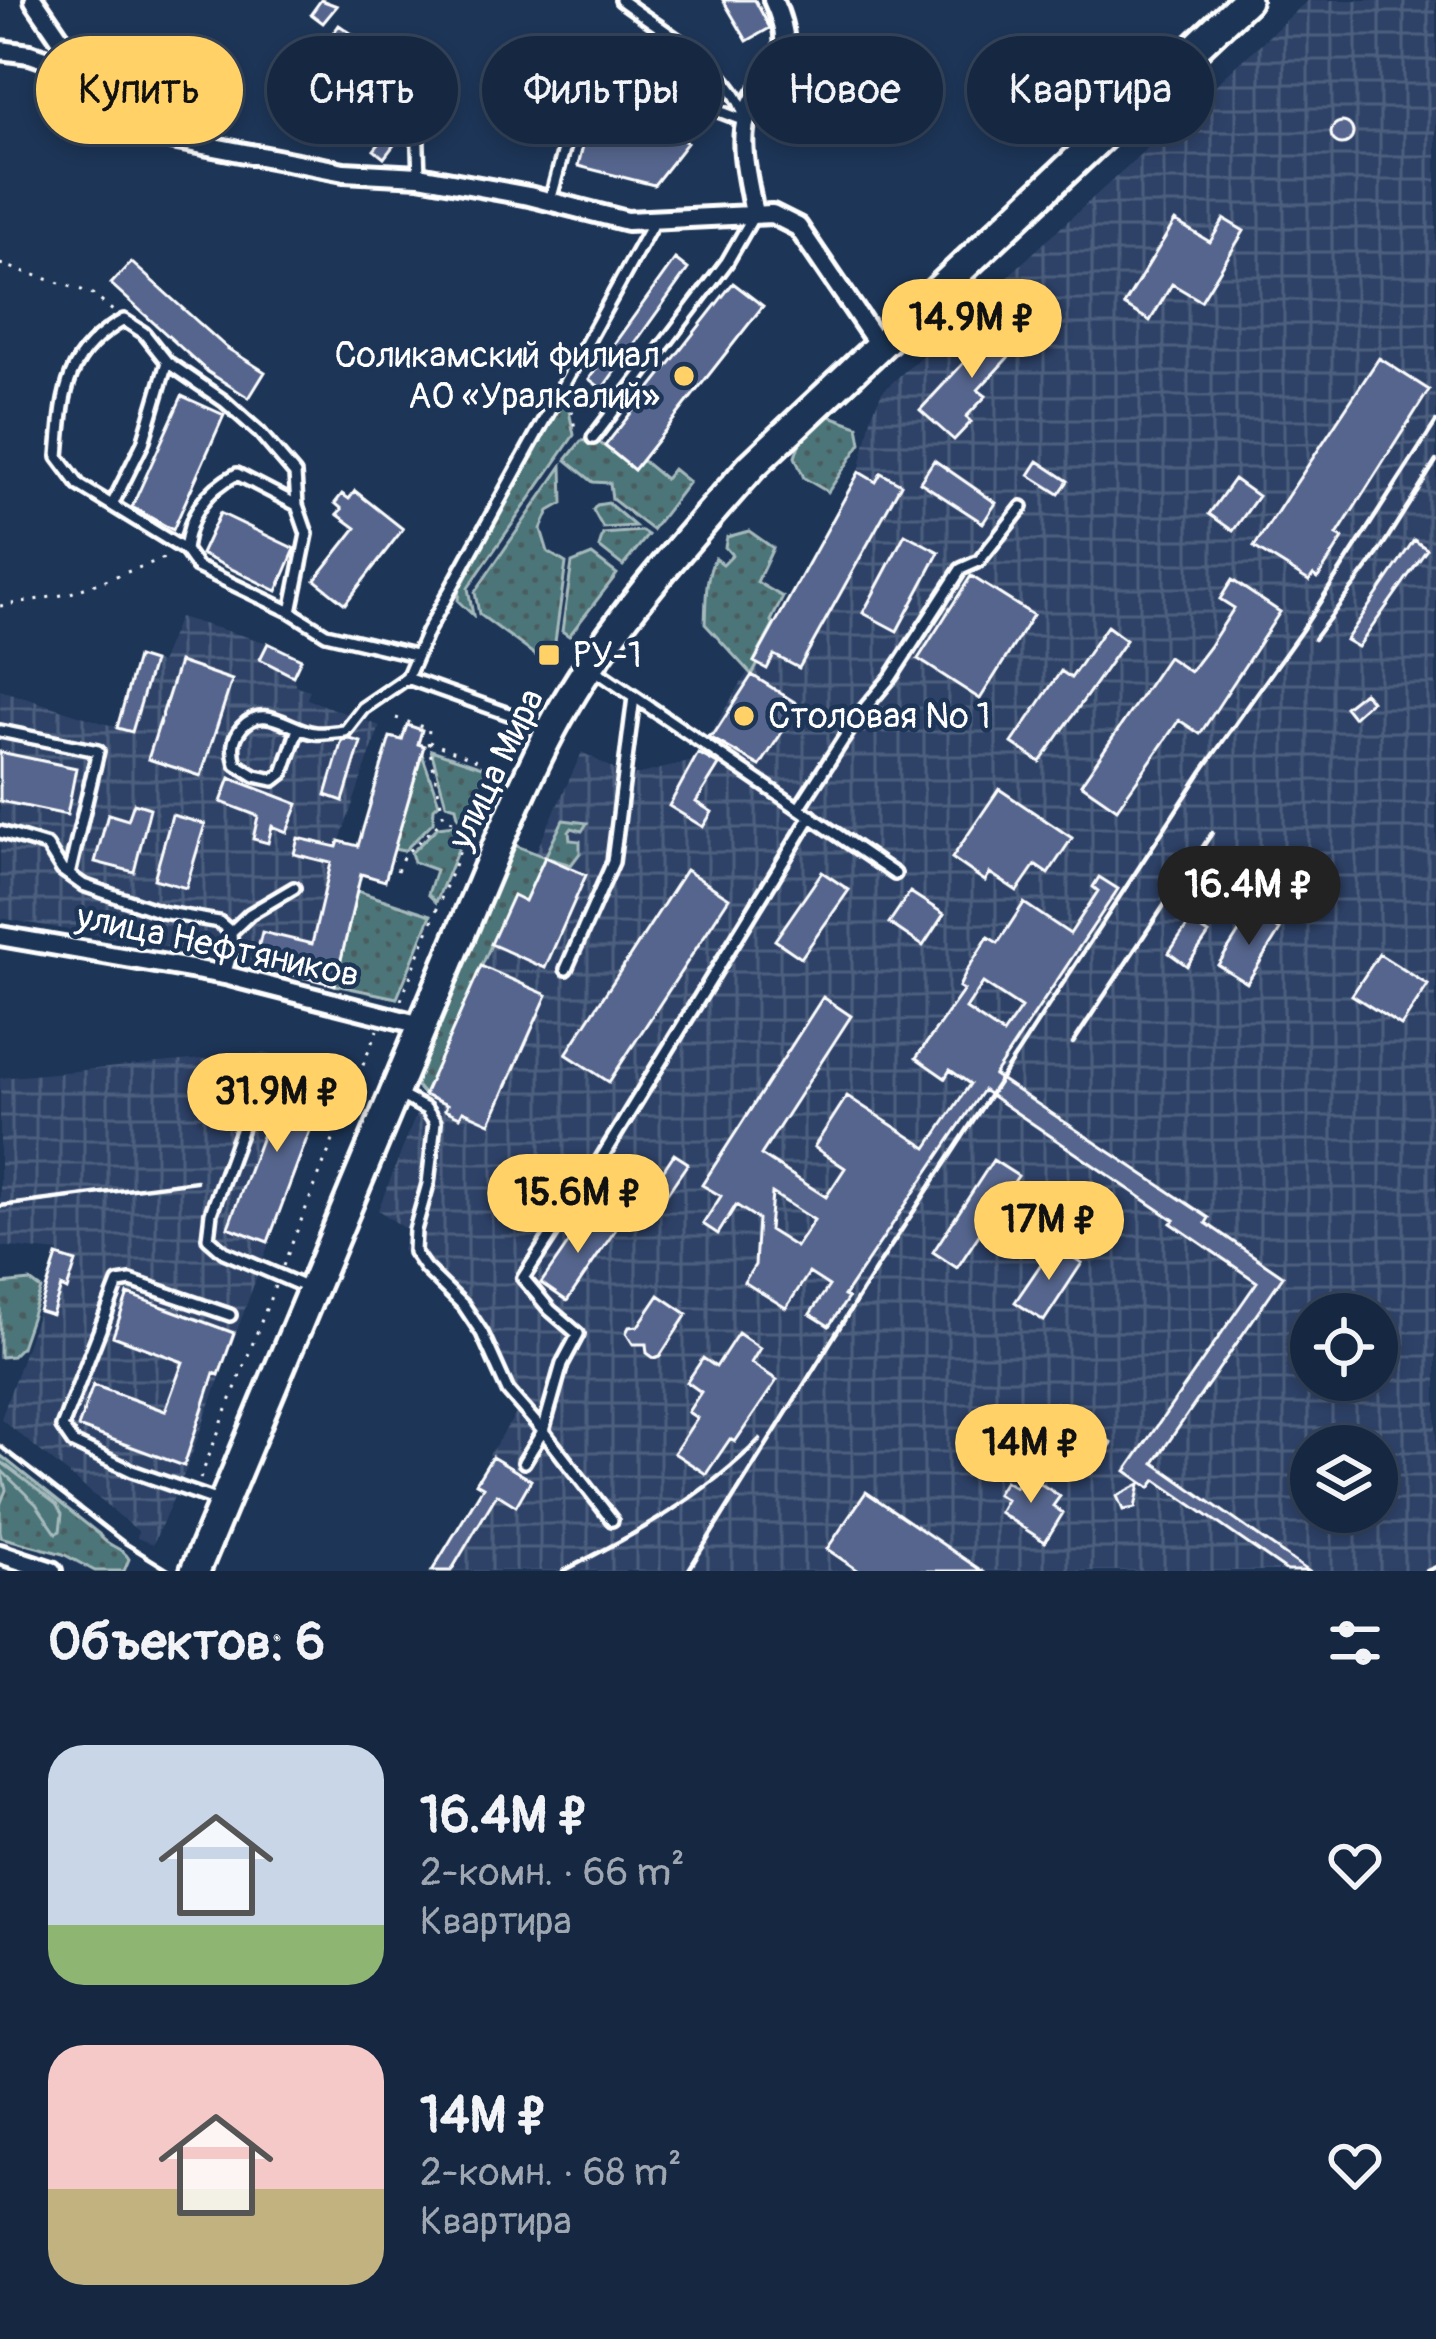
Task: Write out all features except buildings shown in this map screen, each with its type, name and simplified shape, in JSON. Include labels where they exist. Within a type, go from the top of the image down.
[{"type":"highway","name":"улица Мира","points":[[195,1571],[208,1498],[310,1289],[393,1092],[408,1021],[548,734],[590,666],[692,534],[752,466],[1246,0]]},
{"type":"street","points":[[34,0],[57,36]]},
{"type":"street","points":[[754,215],[745,121],[776,72],[787,35],[773,0]]},
{"type":"street","points":[[0,50],[36,56]]},
{"type":"street","points":[[198,144],[344,172],[419,176],[627,221],[754,215],[786,218],[798,227],[880,346]]},
{"type":"street","name":"улица Нефтяников","points":[[0,936],[225,975],[408,1021]]},
{"type":"street","points":[[0,1554],[52,1571]]},
{"type":"lane","points":[[621,0],[720,74],[740,98],[745,121]]},
{"type":"lane","points":[[550,201],[586,68],[662,85],[745,121]]},
{"type":"lane","points":[[418,144],[419,176]]},
{"type":"lane","points":[[593,438],[727,262],[754,215]]},
{"type":"lane","points":[[298,728],[283,772],[274,780],[255,776],[236,764],[232,751],[237,733],[249,720],[266,714],[318,734],[345,730],[363,708],[407,678],[415,655],[655,219]]},
{"type":"lane","points":[[291,612],[307,534],[297,505],[295,474],[224,401],[167,362],[144,332],[124,320],[105,331],[66,382],[58,457],[79,485],[184,550],[197,567],[326,634],[415,655]]},
{"type":"lane","points":[[112,506],[143,443],[167,362]]},
{"type":"lane","points":[[184,550],[187,527],[212,487],[236,474],[297,505]]},
{"type":"lane","points":[[799,808],[961,569],[979,561],[1022,507]]},
{"type":"lane","points":[[590,666],[895,874]]},
{"type":"lane","points":[[407,678],[517,717],[548,734]]},
{"type":"lane","points":[[566,969],[613,862],[634,697]]},
{"type":"lane","points":[[0,731],[98,751],[69,875]]},
{"type":"lane","points":[[524,1462],[543,1431],[562,1364],[578,1334],[523,1278],[811,816]]},
{"type":"lane","points":[[0,832],[47,846],[83,885],[161,912],[219,922],[231,932],[232,952],[225,975]]},
{"type":"lane","points":[[231,932],[250,914],[294,888]]},
{"type":"lane","points":[[259,1082],[211,1213],[208,1238],[224,1252],[310,1289]]},
{"type":"lane","points":[[393,1092],[426,1108],[434,1122],[414,1252],[464,1306],[508,1391],[612,1520]]},
{"type":"lane","points":[[208,1498],[73,1443],[62,1427],[118,1283],[131,1281],[230,1316]]},
{"type":"path","points":[[0,264],[91,293],[124,320]]},
{"type":"path","points":[[564,381],[576,433]]},
{"type":"path","points":[[0,606],[68,594],[184,550]]},
{"type":"path","points":[[396,718],[430,729],[428,742],[444,818]]},
{"type":"path","points":[[208,1498],[279,1276],[376,1030],[408,1021],[506,734]]},
{"type":"path","points":[[428,742],[494,766]]},
{"type":"path","points":[[444,818],[500,837]]},
{"type":"path","points":[[397,871],[404,855],[444,818]]},
{"type":"shaded area","points":[[1308,0],[1436,0],[1436,1571],[432,1571],[483,1487],[476,1483],[517,1412],[499,1393],[457,1306],[402,1250],[407,1230],[378,1210],[424,1095],[582,752],[628,777],[693,761],[859,472],[882,392],[1152,144],[1214,144],[1214,86]]},
{"type":"shaded area","points":[[179,617],[268,643],[301,659],[293,676],[296,686],[310,690],[307,699],[380,726],[331,866],[361,874],[335,985],[223,957],[0,918],[0,690],[116,727],[137,657],[160,663]]},
{"type":"shaded area","points":[[266,1053],[319,1073],[310,1096],[321,1101],[186,1470],[153,1544],[137,1538],[138,1531],[1,1419],[59,1252],[0,1246],[0,1078]]},
{"type":"green space","points":[[566,396],[574,435],[468,588],[473,615],[458,601],[459,586]]},
{"type":"green space","points":[[827,415],[858,426],[861,443],[828,492],[804,478],[795,457],[802,436]]},
{"type":"green space","points":[[596,440],[634,469],[642,460],[665,479],[673,469],[689,482],[652,530],[612,499],[610,483],[593,482],[566,460],[581,441]]},
{"type":"green space","points":[[562,466],[563,503],[549,511],[541,529],[548,552],[566,563],[555,642],[560,647],[557,651],[549,646],[539,658],[479,614],[475,592]]},
{"type":"green space","points":[[608,503],[635,526],[603,528],[593,510]]},
{"type":"green space","points":[[642,531],[648,535],[623,566],[599,547],[603,534]]},
{"type":"green space","points":[[749,531],[773,548],[757,582],[783,597],[752,675],[705,624],[715,558],[723,564],[732,555],[725,547],[727,537]]},
{"type":"green space","points":[[592,555],[617,574],[569,636],[562,631],[572,563]]},
{"type":"green space","points":[[431,750],[491,770],[471,821],[458,817],[456,807],[446,804]]},
{"type":"green space","points":[[422,754],[439,803],[433,822],[404,851],[394,849]]},
{"type":"green space","points":[[563,820],[587,823],[582,831],[572,828],[569,832],[570,840],[580,841],[580,853],[571,865],[545,857]]},
{"type":"green space","points":[[438,827],[467,828],[436,902],[428,894],[436,870],[414,862],[411,853]]},
{"type":"green space","points":[[517,846],[545,857],[525,901],[513,896],[424,1095],[411,1080],[510,849]]},
{"type":"green space","points":[[357,891],[431,915],[397,998],[335,985]]},
{"type":"green space","points":[[30,1281],[41,1289],[21,1347],[12,1356],[0,1357],[0,1284]]},
{"type":"green space","points":[[0,1455],[126,1555],[124,1571],[95,1571],[63,1554],[0,1537]]},
{"type":"green space","points":[[0,1461],[56,1504],[62,1514],[60,1531],[56,1533],[36,1504],[1,1470],[6,1490],[0,1505]]},
{"type":"railway","points":[[688,1571],[876,1269],[1436,422]]},
{"type":"railway","points":[[1314,639],[1377,555],[1436,461]]},
{"type":"railway","points":[[1073,1043],[1212,833]]},
{"type":"railway","points":[[0,1206],[196,1181]]},
{"type":"railway","points":[[563,1571],[667,1513],[716,1479],[760,1439]]},
{"type":"railway","points":[[0,1446],[125,1543],[170,1571]]},
{"type":"railway","points":[[1427,1571],[1436,1567]]},
{"type":"place","name":"Соликамский филиал АО «Уралкалий»","points":[[684,376]]},
{"type":"place","name":"РУ-1","points":[[549,655]]},
{"type":"place","name":"Столовая № 1","points":[[744,716]]}]
